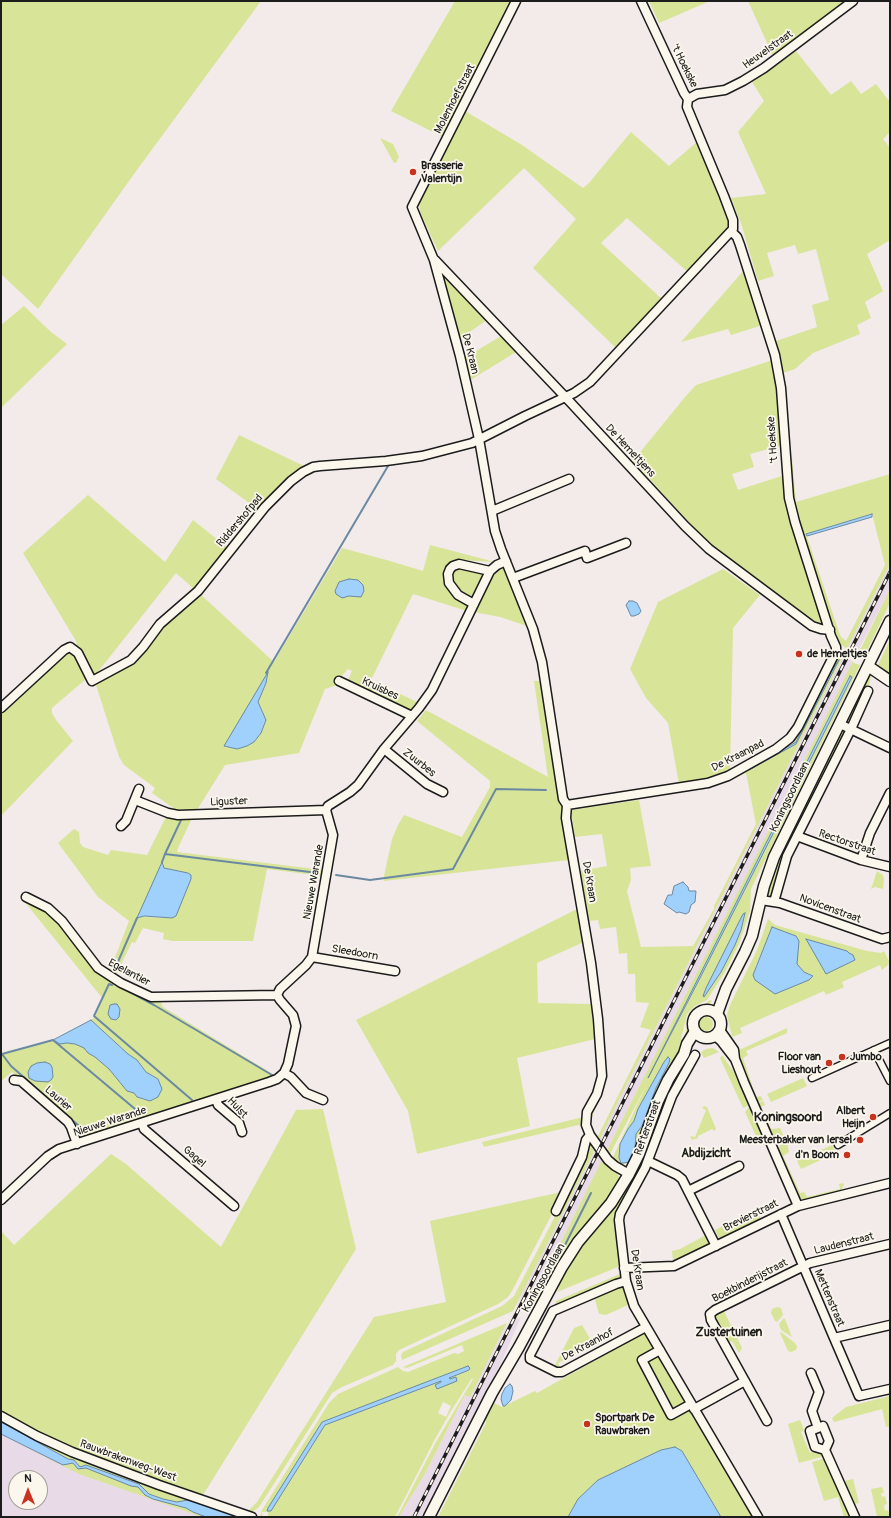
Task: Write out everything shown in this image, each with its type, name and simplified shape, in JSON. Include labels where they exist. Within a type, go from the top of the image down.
[{"type":"street","name":"Molenhoefstraat","points":[[412,207],[516,1]]},
{"type":"street","name":"'t Hoekske","points":[[641,1],[688,99],[687,107],[733,220],[734,225],[732,232],[737,237],[740,245],[775,355],[781,388],[789,498],[795,522],[836,647]]},
{"type":"street","name":"Heuvelstraat","points":[[688,99],[703,92],[725,90],[743,81],[764,68],[853,1]]},
{"type":"street","name":"De Kraan","points":[[412,207],[434,260],[460,356],[479,439],[496,531],[506,561],[528,613],[537,641],[545,680],[563,799],[567,805],[566,818],[592,970],[602,1067],[602,1076],[598,1090],[586,1118],[586,1125],[590,1135],[608,1160],[629,1174]]},
{"type":"street","points":[[565,397],[574,393],[590,382],[732,232]]},
{"type":"street","name":"De Hemeltjens","points":[[434,260],[565,397],[684,526],[709,549],[812,626],[821,630],[830,630]]},
{"type":"street","name":"Riddershofpad","points":[[1,708],[64,650],[70,647],[78,653],[92,681],[132,660],[144,647],[160,624],[198,591],[265,507],[291,481],[303,472],[313,467],[320,466],[386,461],[422,456],[472,443],[565,397]]},
{"type":"street","points":[[492,511],[569,479]]},
{"type":"street","points":[[513,578],[585,551],[587,558],[626,543]]},
{"type":"street","points":[[326,810],[328,806],[358,785],[384,749],[432,690],[490,572],[498,565],[506,561]]},
{"type":"street","points":[[474,604],[458,595],[449,583],[448,574],[450,569],[459,564],[490,572]]},
{"type":"street","name":"Koningsoordlaan","points":[[713,1012],[718,997],[726,989],[752,936],[774,857],[890,621]]},
{"type":"street","name":"De Kraanpad","points":[[567,805],[708,783],[728,776],[776,749],[790,738],[798,727],[836,647]]},
{"type":"street","points":[[868,666],[890,681]]},
{"type":"street","name":"Kruisbes","points":[[339,681],[412,716]]},
{"type":"street","name":"Koningsoordlaan","points":[[774,902],[783,864],[851,729],[868,691]]},
{"type":"street","points":[[840,724],[890,748]]},
{"type":"street","name":"Zuurbes","points":[[384,749],[427,784],[443,792]]},
{"type":"street","points":[[121,826],[126,821],[139,789]]},
{"type":"street","points":[[861,860],[870,833],[890,793]]},
{"type":"street","name":"Liguster","points":[[135,800],[168,813],[178,814],[326,810]]},
{"type":"street","name":"Nieuwe Warande","points":[[312,957],[333,835],[326,810]]},
{"type":"street","name":"Rectorstraat","points":[[797,836],[861,860],[890,867]]},
{"type":"street","name":"Egelantier","points":[[26,897],[48,908],[62,921],[98,968],[122,983],[151,997],[277,995]]},
{"type":"street","name":"Novicenstraat","points":[[761,900],[767,902],[780,902],[882,940],[889,938]]},
{"type":"street","points":[[312,957],[306,965],[280,989],[277,995],[293,1015],[296,1026],[288,1064],[284,1073],[291,1077],[306,1093],[323,1100]]},
{"type":"street","name":"Sleedoorn","points":[[312,957],[395,971]]},
{"type":"street","points":[[699,1012],[713,1012],[720,1018],[721,1024],[717,1033],[708,1038],[698,1034],[693,1026],[695,1016],[699,1012]]},
{"type":"street","points":[[717,1033],[721,1041],[735,1059],[753,1105],[798,1206]]},
{"type":"street","name":"Koningsoordlaan","points":[[429,1517],[492,1393],[570,1253],[595,1220],[611,1203],[629,1174],[639,1154],[658,1101],[668,1080],[684,1054],[692,1048],[698,1034]]},
{"type":"street","points":[[812,1078],[890,1043]]},
{"type":"street","points":[[874,1050],[890,1081]]},
{"type":"street","name":"Refterstraat","points":[[623,1210],[648,1161],[672,1096],[696,1055]]},
{"type":"street","name":"Nieuwe Warande","points":[[1,1200],[48,1156],[59,1150],[277,1080],[284,1073]]},
{"type":"street","name":"Laurier","points":[[14,1080],[21,1081],[68,1122],[77,1144]]},
{"type":"street","name":"Hulst","points":[[216,1100],[218,1105],[239,1123],[242,1132]]},
{"type":"street","points":[[838,1146],[890,1113]]},
{"type":"street","name":"Gagel","points":[[142,1123],[144,1129],[234,1206]]},
{"type":"street","points":[[556,1210],[582,1157],[586,1140],[590,1135]]},
{"type":"street","points":[[648,1161],[682,1179],[716,1246]]},
{"type":"street","points":[[688,1191],[739,1166]]},
{"type":"street","name":"Brevierstraat","points":[[624,1268],[674,1266],[798,1206],[890,1183]]},
{"type":"street","name":"De Kraan","points":[[623,1210],[619,1220],[624,1268],[630,1298],[758,1517]]},
{"type":"street","name":"Mettenstraat","points":[[781,1214],[834,1338],[890,1325]]},
{"type":"street","name":"Laudenstraat","points":[[804,1266],[810,1263],[890,1244]]},
{"type":"street","name":"Boekbinderijstraat","points":[[767,1421],[711,1320],[710,1314],[715,1310],[804,1266]]},
{"type":"street","name":"De Kraanhof","points":[[626,1281],[553,1311],[530,1355],[530,1359],[556,1372],[562,1372],[646,1326]]},
{"type":"street","points":[[834,1338],[860,1396],[890,1389]]},
{"type":"street","points":[[660,1350],[642,1360],[671,1415],[693,1407],[745,1381]]},
{"type":"street","points":[[811,1373],[819,1392],[812,1411],[818,1428]]},
{"type":"street","name":"Rauwbrakenweg-West","points":[[1,1416],[37,1436],[72,1452],[159,1485],[252,1517]]},
{"type":"street","points":[[825,1450],[815,1447],[810,1431],[823,1426],[829,1441],[825,1450],[854,1517]]},
{"type":"shaded area","points":[[890,564],[890,589],[856,655],[855,652],[849,649],[849,651],[847,650]]},
{"type":"shaded area","points":[[844,655],[845,658],[853,661],[845,680],[606,1152],[602,1144],[598,1143],[604,1130]]},
{"type":"shaded area","points":[[596,1148],[598,1153],[603,1158],[567,1231],[532,1299],[527,1305],[516,1310],[526,1285]]},
{"type":"shaded area","points":[[521,1317],[501,1363],[423,1517],[399,1517],[426,1472],[465,1395],[470,1396],[505,1328],[510,1322]]},
{"type":"shaded area","points":[[1,1422],[76,1463],[224,1517],[1,1517]]},
{"type":"green space","points":[[1,1],[261,1],[134,174],[38,309],[1,274]]},
{"type":"green space","points":[[455,1],[511,1],[443,137],[391,111]]},
{"type":"green space","points":[[649,1],[710,1],[659,23]]},
{"type":"green space","points":[[748,1],[845,1],[773,56]]},
{"type":"green space","points":[[796,51],[831,95],[851,81],[861,94],[876,84],[890,102],[890,132],[883,139],[890,148],[890,240],[867,254],[883,291],[865,302],[871,318],[857,325],[860,334],[813,353],[795,369],[783,373],[776,341],[817,327],[812,305],[829,300],[816,249],[798,254],[795,245],[767,253],[774,276],[758,281],[741,223],[731,198],[766,194],[738,132],[764,101],[752,82]]},
{"type":"green space","points":[[465,111],[522,145],[583,188],[589,183],[631,132],[669,166],[698,141],[732,227],[690,274],[627,218],[601,243],[664,301],[618,350],[533,268],[576,219],[524,168],[438,251],[420,212],[419,204]]},
{"type":"green space","points":[[380,138],[393,144],[399,157],[397,162],[394,163]]},
{"type":"green space","points":[[745,269],[763,325],[731,335],[728,329],[681,342]]},
{"type":"green space","points":[[443,273],[487,320],[458,340],[443,281]]},
{"type":"green space","points":[[24,306],[51,332],[67,344],[1,408],[1,325]]},
{"type":"green space","points":[[501,336],[516,352],[469,381],[463,359]]},
{"type":"green space","points":[[773,360],[777,373],[783,445],[750,454],[754,467],[732,474],[738,490],[785,475],[824,624],[822,625],[816,624],[733,566],[701,535],[633,461],[696,385]]},
{"type":"green space","points":[[239,435],[304,466],[304,468],[259,510],[216,479]]},
{"type":"green space","points":[[788,458],[792,458],[796,502],[890,474],[890,564],[847,649],[838,642],[835,637],[792,502]],"holes":[[[872,514],[885,565],[846,641],[841,637],[839,632],[806,534]]]},
{"type":"green space","points":[[88,495],[165,562],[193,520],[228,548],[194,589],[176,573],[97,673],[92,676],[78,649],[76,641],[23,553]]},
{"type":"green space","points":[[430,545],[495,562],[461,560],[447,565],[444,573],[444,583],[449,591],[469,607],[467,611],[413,594],[371,680],[419,703],[414,709],[406,710],[366,689],[362,689],[347,682],[352,671],[348,669],[339,679],[337,685],[325,689],[299,753],[225,765],[197,810],[179,812],[152,793],[155,788],[124,765],[119,757],[95,682],[120,668],[181,605],[199,593],[274,662],[342,548],[423,571]],"holes":[[[268,673],[266,683],[258,702],[266,720],[261,733],[254,742],[247,746],[237,749],[225,747]]]},
{"type":"green space","points":[[501,567],[504,567],[530,627],[500,617],[474,612],[490,579]]},
{"type":"green space","points":[[457,568],[480,572],[482,574],[483,578],[473,599],[453,584],[451,573]]},
{"type":"green space","points":[[723,569],[760,595],[733,628],[730,770],[711,778],[679,784],[668,723],[646,698],[630,669],[658,602]]},
{"type":"green space","points":[[890,589],[890,603],[864,657],[861,659],[854,654],[856,655],[862,646]]},
{"type":"green space","points":[[890,640],[890,671],[886,675],[877,667]]},
{"type":"green space","points":[[72,653],[82,668],[86,679],[52,708],[52,713],[73,741],[1,816],[1,713],[64,656]]},
{"type":"green space","points":[[839,655],[844,655],[619,1100],[598,1143],[594,1134],[598,1136],[651,1030],[640,1027],[649,1003],[636,1002],[635,974],[628,974],[627,953],[619,954],[616,927],[600,929],[598,920],[589,921],[581,871],[607,866],[602,834],[575,837],[571,810],[639,800],[651,866],[630,868],[631,880],[627,891],[641,947],[693,946],[714,909],[714,906],[756,824],[746,773],[724,783],[726,782],[725,779],[782,748],[836,657]],"holes":[[[839,660],[796,744],[749,769],[796,741],[832,670]]]},
{"type":"green space","points":[[853,661],[854,663],[860,665],[751,889],[750,911],[739,944],[725,972],[707,1000],[695,1006],[687,1014],[681,1039],[684,1044],[631,1163],[621,1164],[612,1159],[645,1088],[609,1156],[606,1152]],"holes":[[[850,676],[852,677],[827,727],[648,1078]],[[668,1058],[669,1063],[656,1088],[642,1126],[636,1134],[635,1149],[629,1161],[624,1163],[619,1158],[620,1144],[634,1121],[638,1109],[664,1062]]]},
{"type":"green space","points":[[872,674],[869,685],[850,723],[847,718],[867,675]]},
{"type":"green space","points":[[534,681],[543,681],[569,860],[384,881],[392,839],[404,815],[462,837],[490,787],[490,781],[417,721],[426,710],[548,777]]},
{"type":"green space","points":[[845,730],[847,732],[843,735],[781,858],[773,889],[773,897],[769,898],[766,895],[774,866],[840,733]]},
{"type":"green space","points":[[167,815],[193,816],[177,852],[323,870],[322,876],[267,869],[253,941],[172,941],[163,939],[164,933],[143,928],[135,943],[132,942],[115,977],[109,973],[129,921],[98,897],[58,843],[74,829],[79,832],[80,843],[83,847],[108,855],[111,850],[147,855]],"holes":[[[162,863],[164,868],[167,869],[172,918],[141,917]]]},
{"type":"green space","points":[[877,871],[883,875],[883,889],[875,887],[871,889]]},
{"type":"green space","points":[[24,901],[36,904],[59,922],[96,968],[160,1000],[163,1007],[276,1076],[80,1139],[71,1122],[12,1072],[1,1081],[1,1055],[8,1051],[53,1040],[60,1044],[75,1044],[84,1048],[88,1053],[109,1069],[127,1091],[134,1093],[141,1099],[150,1101],[158,1079],[146,1072],[137,1060],[128,1054],[91,1020],[95,1017],[103,999]]},
{"type":"green space","points":[[577,909],[584,942],[537,963],[538,1003],[591,1004],[595,1039],[517,1058],[530,1126],[417,1154],[408,1111],[356,1020]]},
{"type":"green space","points":[[768,919],[775,925],[867,951],[881,953],[884,951],[889,961],[888,965],[882,970],[880,965],[842,982],[844,987],[826,995],[824,991],[740,1028],[742,1033],[732,1037],[727,1015],[730,1005],[757,950]],"holes":[[[784,931],[799,941],[797,964],[804,972],[813,975],[755,967],[762,952]]]},
{"type":"green space","points":[[710,1000],[712,1001],[709,1005],[699,1010],[692,1017],[690,1032],[684,1040],[689,1017],[695,1009],[704,1005]]},
{"type":"green space","points":[[703,1017],[709,1017],[713,1021],[713,1027],[709,1031],[703,1031],[699,1027],[699,1021]]},
{"type":"green space","points":[[787,1028],[787,1033],[746,1051],[748,1055],[743,1058],[756,1097],[761,1096],[763,1100],[756,1103],[737,1051]]},
{"type":"green space","points":[[713,1048],[719,1052],[704,1058],[701,1052],[706,1049]]},
{"type":"green space","points":[[604,1049],[606,1063],[605,1080],[602,1093],[591,1119],[592,1129],[589,1120]]},
{"type":"green space","points":[[694,1050],[695,1051],[674,1082],[663,1104],[655,1131],[638,1175],[634,1173],[662,1101],[672,1081]]},
{"type":"green space","points":[[722,1055],[738,1078],[749,1105],[743,1108],[720,1058]]},
{"type":"green space","points":[[803,1078],[807,1086],[771,1102],[767,1094]]},
{"type":"green space","points":[[763,1101],[765,1105],[761,1107],[771,1129],[780,1128],[784,1137],[776,1139],[772,1138],[756,1104]]},
{"type":"green space","points":[[704,1106],[707,1107],[716,1129],[714,1131],[712,1129],[692,1140],[690,1136],[695,1137],[706,1110],[702,1108]]},
{"type":"green space","points":[[748,1108],[751,1108],[766,1140],[766,1144],[764,1145],[759,1143],[745,1112]]},
{"type":"green space","points":[[323,1109],[356,1249],[203,1495],[174,1485],[248,1511],[257,1502],[374,1317],[446,1302],[430,1221],[561,1192],[577,1160],[581,1142],[583,1142],[581,1153],[560,1197],[558,1197],[555,1203],[553,1212],[508,1297],[498,1304],[399,1350],[396,1354],[396,1361],[393,1365],[342,1387],[332,1393],[259,1507],[250,1514],[72,1452],[1,1414],[1,1231],[14,1245],[111,1154],[126,1164],[221,1247],[296,1110]]},
{"type":"green space","points":[[583,1117],[583,1124],[484,1147],[482,1142]]},
{"type":"green space","points":[[588,1142],[591,1142],[594,1146],[592,1149],[594,1150],[592,1156],[513,1311],[402,1360],[401,1355],[403,1352],[502,1306],[514,1296],[584,1160]]},
{"type":"green space","points":[[787,1142],[789,1152],[783,1156],[800,1193],[804,1192],[807,1197],[840,1189],[839,1184],[843,1183],[844,1185],[841,1190],[838,1193],[807,1200],[803,1200],[799,1197],[778,1151],[780,1145]]},
{"type":"green space","points":[[832,1145],[836,1153],[801,1169],[797,1161]]},
{"type":"green space","points":[[603,1158],[618,1174],[619,1179],[616,1187],[541,1299],[530,1304]]},
{"type":"green space","points":[[630,1179],[634,1182],[634,1184],[632,1183],[622,1202],[620,1264],[618,1267],[557,1292],[559,1288],[556,1283],[574,1254]]},
{"type":"green space","points":[[756,1209],[761,1220],[721,1238],[718,1237],[715,1230]]},
{"type":"green space","points":[[706,1235],[712,1247],[686,1259],[673,1261],[672,1251],[680,1249]]},
{"type":"green space","points":[[620,1274],[621,1280],[554,1309],[556,1301]]},
{"type":"green space","points":[[623,1286],[630,1304],[606,1315],[599,1314],[594,1296],[613,1288]]},
{"type":"green space","points":[[777,1307],[781,1308],[783,1315],[777,1322],[771,1313],[772,1309]]},
{"type":"green space","points":[[723,1309],[742,1348],[739,1353],[732,1341],[728,1343],[716,1320],[716,1315]]},
{"type":"green space","points":[[784,1318],[792,1337],[781,1330],[779,1324]]},
{"type":"green space","points":[[507,1323],[470,1397],[465,1395],[426,1472],[399,1517],[397,1517],[436,1442],[473,1379],[472,1378],[435,1439],[395,1517],[268,1517],[268,1512],[262,1512],[263,1517],[260,1517],[262,1510],[329,1403],[338,1394],[398,1367],[403,1371],[408,1372],[454,1353],[458,1354],[464,1351],[462,1345],[407,1368],[403,1367]],"holes":[[[468,1366],[470,1368],[469,1370],[449,1378],[456,1377],[457,1381],[441,1381],[325,1425],[271,1511],[322,1422]],[[443,1402],[451,1406],[446,1417],[438,1413]]]},
{"type":"green space","points":[[582,1325],[594,1345],[558,1363],[560,1368],[558,1369],[555,1365],[574,1328]]},
{"type":"green space","name":"Sportpark De Rauwbraken","points":[[646,1332],[755,1517],[721,1517],[682,1451],[675,1447],[661,1450],[598,1480],[578,1499],[568,1517],[438,1517],[486,1423],[485,1417],[492,1402],[502,1407],[535,1391],[537,1393]]},
{"type":"green space","points":[[781,1332],[795,1343],[797,1347],[796,1350],[791,1352],[788,1351],[780,1333]]},
{"type":"green space","points":[[890,1396],[890,1426],[886,1427],[882,1409],[834,1422],[832,1418],[846,1407]]},
{"type":"green space","points":[[1,1418],[47,1444],[241,1517],[188,1500],[177,1502],[163,1499],[149,1494],[139,1484],[86,1465],[80,1467],[74,1460],[68,1459],[1,1422]]},
{"type":"green space","points":[[800,1420],[804,1430],[801,1432],[810,1453],[814,1451],[821,1452],[825,1456],[799,1463],[788,1424]]},
{"type":"green space","points":[[1,1434],[63,1465],[73,1463],[78,1469],[86,1468],[138,1487],[145,1495],[153,1499],[186,1508],[206,1517],[202,1517],[79,1474]]},
{"type":"green space","points":[[826,1458],[849,1517],[844,1517],[838,1497],[824,1501],[812,1462]]},
{"type":"green space","points":[[853,1479],[859,1503],[854,1504],[844,1481]]},
{"type":"green space","points":[[882,1487],[884,1493],[881,1493],[882,1497],[885,1496],[887,1504],[884,1505],[885,1511],[888,1510],[890,1517],[877,1517],[871,1489]]},
{"type":"water","points":[[872,514],[872,517],[807,536],[806,534]]},
{"type":"water","points":[[349,579],[358,580],[363,585],[364,591],[361,597],[349,596],[342,598],[336,594],[335,591],[339,582]]},
{"type":"water","points":[[629,601],[637,603],[641,611],[639,614],[631,616],[626,605]]},
{"type":"water","points":[[839,660],[796,744],[749,770],[796,742],[832,670]]},
{"type":"water","points":[[268,672],[266,683],[258,702],[266,720],[261,733],[254,742],[247,746],[237,749],[224,746]]},
{"type":"water","points":[[850,676],[852,677],[827,727],[648,1078]]},
{"type":"water","points":[[162,862],[164,868],[191,875],[191,879],[176,916],[172,918],[144,916],[137,918]]},
{"type":"water","points":[[683,882],[688,887],[689,891],[696,891],[695,902],[691,905],[689,912],[686,914],[679,912],[677,913],[664,904],[668,895],[672,895],[674,886]]},
{"type":"water","points":[[745,913],[741,930],[735,945],[721,972],[704,997],[706,988],[743,914]]},
{"type":"water","points":[[772,927],[796,936],[799,941],[797,964],[804,972],[813,976],[809,980],[775,994],[755,980],[753,975]]},
{"type":"water","points":[[806,939],[847,951],[853,955],[855,960],[826,974]]},
{"type":"water","points":[[117,1004],[120,1009],[119,1017],[116,1020],[111,1019],[108,1014],[110,1005]]},
{"type":"water","points":[[91,1020],[128,1054],[137,1060],[146,1072],[158,1079],[162,1089],[158,1097],[150,1101],[137,1097],[134,1093],[127,1091],[109,1069],[88,1053],[84,1048],[75,1044],[60,1044],[53,1040]]},
{"type":"water","points":[[668,1057],[670,1059],[669,1063],[656,1088],[642,1126],[636,1134],[635,1149],[629,1162],[621,1163],[619,1158],[620,1144]]},
{"type":"water","points":[[45,1062],[50,1064],[52,1067],[53,1077],[51,1080],[48,1082],[35,1081],[29,1078],[28,1072],[31,1066],[37,1063]]},
{"type":"water","points":[[468,1366],[470,1368],[469,1370],[449,1378],[456,1377],[457,1381],[437,1389],[435,1385],[441,1381],[325,1425],[271,1511],[267,1511],[322,1422]]},
{"type":"water","points":[[510,1384],[513,1391],[511,1400],[503,1406],[501,1399],[502,1394],[505,1388]]},
{"type":"water","points":[[1,1422],[68,1459],[74,1460],[80,1467],[86,1465],[139,1484],[149,1494],[163,1499],[177,1502],[188,1500],[241,1517],[206,1517],[186,1508],[153,1499],[145,1495],[138,1487],[131,1486],[86,1468],[78,1469],[73,1463],[63,1465],[1,1434]]},
{"type":"water","points":[[675,1447],[682,1451],[721,1517],[568,1517],[578,1499],[598,1480],[661,1450]]},
{"type":"waterway","points":[[266,673],[388,466]]},
{"type":"waterway","points":[[336,875],[370,880],[453,869],[496,789],[546,790]]},
{"type":"waterway","points":[[165,854],[181,820]]},
{"type":"waterway","points":[[162,862],[165,854],[318,873]]},
{"type":"waterway","points":[[114,971],[137,918]]},
{"type":"waterway","points":[[112,985],[109,984],[94,1016],[192,1100]]},
{"type":"waterway","points":[[119,986],[272,1075]]},
{"type":"waterway","points":[[87,1133],[11,1066],[2,1054],[53,1040],[141,1114]]},
{"type":"waterway","points":[[565,1245],[591,1193]]},
{"type":"railway","points":[[414,1517],[890,572]]},
{"type":"place","name":"Brasserie Valentijn","points":[[413,172]]},
{"type":"place","name":"de Hemeltjes","points":[[799,654]]},
{"type":"place","name":"Jumbo","points":[[842,1057]]},
{"type":"place","name":"Floor van Lieshout","points":[[829,1063]]},
{"type":"place","name":"Albert Heijn","points":[[873,1117]]},
{"type":"place","name":"Meesterbakker van Iersel","points":[[860,1140]]},
{"type":"place","name":"d'n Boom","points":[[847,1155]]},
{"type":"place","name":"Sportpark De Rauwbraken","points":[[587,1424]]},
{"type":"district","name":"Koningsoord","points":[[788,1118]]},
{"type":"district","name":"Abdijzicht","points":[[706,1154]]},
{"type":"district","name":"Zustertuinen","points":[[729,1333]]}]
